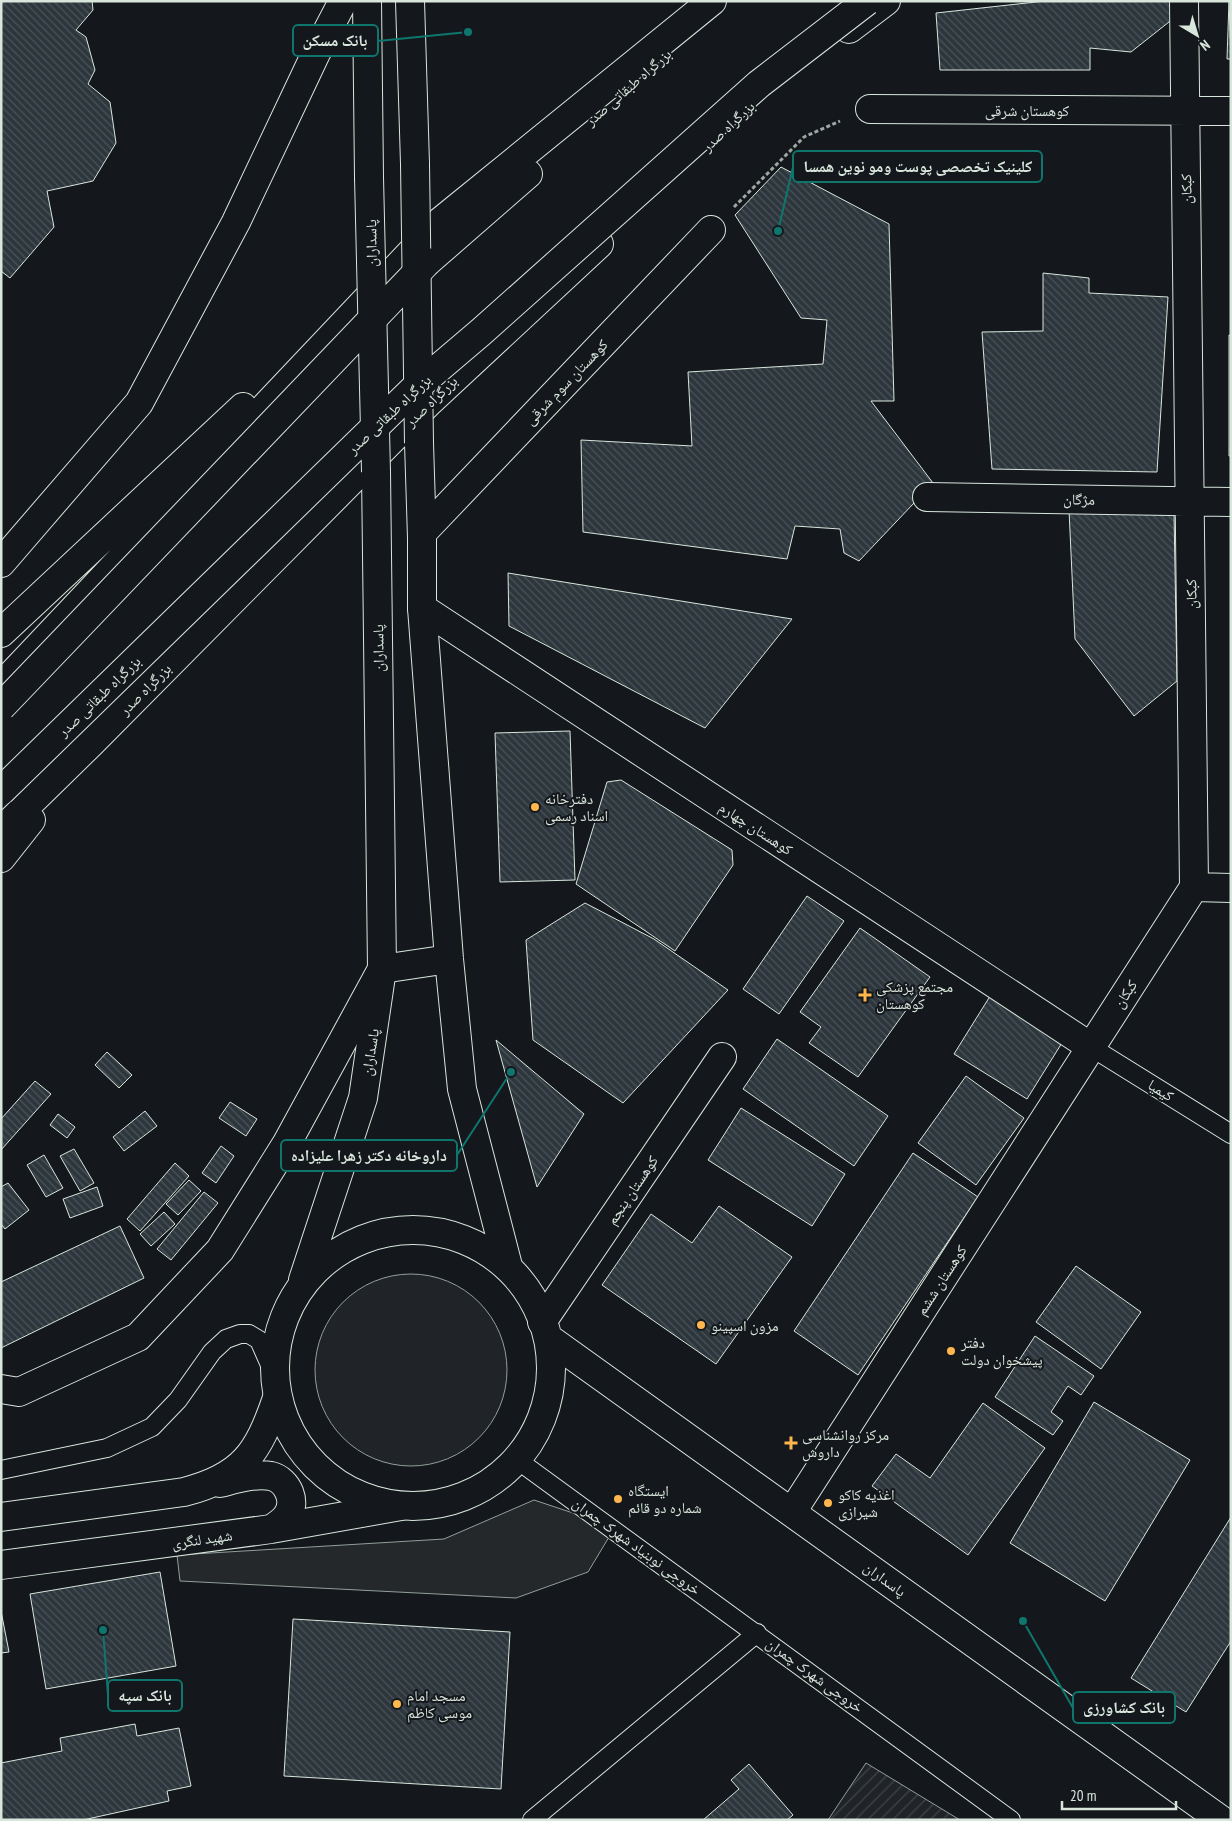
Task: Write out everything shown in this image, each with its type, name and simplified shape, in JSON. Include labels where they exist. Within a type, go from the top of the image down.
[{"type":"main road","points":[[1,563],[139,404],[236,222],[316,53],[343,1]]},
{"type":"main road","name":"پاسداران","points":[[302,1284],[363,1098],[382,969],[376,472],[367,1]]},
{"type":"main road","points":[[410,1],[415,164],[422,608],[449,959],[462,1089],[508,1266]]},
{"type":"main road","points":[[1,633],[441,221],[712,1]]},
{"type":"main road","name":"بزرگراه طبقاتی صدر","points":[[1,707],[427,262],[710,14],[728,1]]},
{"type":"main road","name":"بزرگراه طبقاتی صدر","points":[[1,791],[414,389],[482,332],[759,84],[867,1]]},
{"type":"main road","name":"بزرگراه صدر","points":[[1,831],[91,743],[429,402],[488,346],[765,92],[886,1]]},
{"type":"main road","name":"کبکان","points":[[1091,1047],[1194,887],[1184,1]]},
{"type":"main road","name":"کوهستان شرقی","points":[[870,109],[1231,111]]},
{"type":"main road","points":[[1,686],[441,221]]},
{"type":"main road","name":"کوهستان سوم شرقی","points":[[422,533],[711,230]]},
{"type":"main road","name":"مژگان","points":[[927,497],[1231,502]]},
{"type":"main road","name":"کوهستان چهارم","points":[[422,608],[1091,1047]]},
{"type":"main road","points":[[1,858],[91,743]]},
{"type":"main road","points":[[1194,887],[1231,888]]},
{"type":"main road","points":[[1,1389],[19,1392],[138,1336],[220,1250],[287,1143],[382,969],[449,959]]},
{"type":"main road","name":"کوهستان ششم","points":[[792,1512],[1091,1047]]},
{"type":"main road","name":"کوهستان پنجم","points":[[545,1330],[722,1057]]},
{"type":"main road","points":[[210,1486],[230,1474],[251,1456],[261,1440],[275,1386],[280,1326],[302,1284],[336,1252],[378,1233],[425,1229],[470,1241],[508,1266],[534,1299],[545,1330],[551,1381],[540,1423],[516,1459],[484,1486],[444,1502],[402,1506],[358,1495],[322,1473],[293,1440],[275,1386]]},
{"type":"main road","name":"پاسداران","points":[[545,1330],[792,1512],[1221,1820]]},
{"type":"main road","points":[[1,1517],[184,1492],[249,1476],[270,1476],[280,1480],[288,1489],[292,1503],[287,1516],[271,1529]]},
{"type":"main road","name":"شهید لنگری","points":[[1,1566],[271,1529],[402,1506]]},
{"type":"lane","name":"کیمیا","points":[[1091,1047],[1231,1134]]},
{"type":"lane","points":[[1,1470],[107,1448],[152,1427],[178,1400],[212,1352],[226,1339],[240,1334],[249,1334],[259,1340],[275,1386]]},
{"type":"lane","name":"خروجی نوبنیاد شهرک چمران","points":[[516,1459],[757,1633]]},
{"type":"lane","name":"خروجی شهرک چمران","points":[[532,1820],[757,1633],[1012,1820]]},
{"type":"path","points":[[711,230],[804,137],[870,109]]},
{"type":"shaded area","points":[[402,1274],[420,1274],[448,1281],[464,1290],[479,1302],[491,1317],[500,1333],[507,1361],[507,1379],[500,1407],[491,1423],[479,1438],[464,1450],[448,1459],[420,1466],[402,1466],[383,1462],[366,1455],[350,1444],[337,1431],[326,1415],[319,1398],[315,1379],[315,1361],[319,1342],[326,1325],[337,1309],[350,1296],[366,1285],[383,1278]]},
{"type":"shaded area","points":[[534,1500],[615,1527],[588,1572],[516,1598],[180,1581],[177,1555],[444,1539]]},
{"type":"shaded area","points":[[866,1763],[960,1820],[828,1820]]},
{"type":"building","points":[[1,1],[92,1],[93,10],[76,30],[86,37],[95,70],[88,84],[110,102],[116,143],[93,181],[47,191],[54,227],[10,278],[1,271]]},
{"type":"building","points":[[1045,1],[1174,1],[1174,18],[1131,52],[1090,48],[1090,70],[940,70],[936,13]]},
{"type":"building","points":[[1229,1],[1231,59],[1227,59]]},
{"type":"building","points":[[781,167],[889,224],[894,401],[871,401],[933,483],[859,561],[844,553],[840,529],[795,526],[787,559],[583,532],[581,440],[692,446],[688,372],[823,364],[827,320],[801,318],[735,215]]},
{"type":"building","points":[[1043,273],[1089,278],[1089,293],[1168,297],[1157,472],[992,469],[982,332],[1043,331]]},
{"type":"building","points":[[1229,335],[1231,335],[1231,456],[1229,456]]},
{"type":"building","points":[[1069,510],[1174,513],[1177,681],[1134,716],[1075,639]]},
{"type":"building","points":[[508,573],[792,619],[705,728],[509,626]]},
{"type":"building","name":"دفترخانه اسناد رسمی","points":[[570,731],[575,880],[500,882],[495,733]]},
{"type":"building","points":[[621,780],[732,850],[733,865],[675,951],[576,884],[607,782]]},
{"type":"building","points":[[807,896],[844,921],[779,1014],[743,989]]},
{"type":"building","points":[[585,903],[654,939],[728,990],[623,1103],[533,1040],[526,940]]},
{"type":"building","name":"مجتمع پزشکی کوهستان","points":[[860,928],[930,977],[858,1077],[809,1043],[821,1027],[800,1012]]},
{"type":"building","points":[[992,993],[1065,1038],[1027,1099],[954,1054]]},
{"type":"building","points":[[777,1039],[888,1116],[854,1166],[743,1089]]},
{"type":"building","points":[[496,1040],[584,1114],[537,1187]]},
{"type":"building","points":[[107,1052],[132,1075],[119,1088],[95,1065]]},
{"type":"building","points":[[966,1076],[1024,1118],[976,1185],[918,1143]]},
{"type":"building","points":[[35,1081],[51,1094],[1,1150],[1,1119]]},
{"type":"building","points":[[230,1102],[257,1119],[246,1136],[219,1118]]},
{"type":"building","points":[[741,1108],[845,1174],[812,1226],[708,1160]]},
{"type":"building","points":[[145,1111],[157,1126],[124,1151],[113,1137]]},
{"type":"building","points":[[58,1114],[75,1127],[67,1138],[50,1125]]},
{"type":"building","points":[[221,1146],[234,1156],[216,1183],[202,1173]]},
{"type":"building","points":[[74,1149],[94,1183],[80,1191],[60,1156]]},
{"type":"building","points":[[913,1153],[978,1197],[858,1375],[794,1331]]},
{"type":"building","points":[[44,1155],[63,1188],[46,1197],[27,1165]]},
{"type":"building","points":[[175,1163],[189,1176],[140,1231],[127,1219]]},
{"type":"building","points":[[189,1180],[201,1191],[178,1215],[166,1204]]},
{"type":"building","points":[[8,1183],[29,1210],[5,1229],[1,1224],[1,1187]]},
{"type":"building","points":[[97,1187],[103,1206],[70,1218],[63,1199]]},
{"type":"building","points":[[204,1192],[218,1203],[171,1260],[157,1249]]},
{"type":"building","name":"مزون اسپینو","points":[[719,1206],[792,1257],[716,1364],[602,1285],[651,1214],[692,1243]]},
{"type":"building","points":[[164,1212],[175,1224],[151,1246],[140,1234]]},
{"type":"building","points":[[120,1226],[144,1278],[1,1348],[1,1282]]},
{"type":"building","points":[[1076,1266],[1141,1312],[1101,1369],[1036,1322]]},
{"type":"building","points":[[1035,1336],[1094,1376],[1081,1395],[1068,1386],[1051,1412],[1063,1421],[1053,1435],[995,1397]]},
{"type":"building","points":[[1094,1402],[1190,1460],[1105,1601],[1010,1543]]},
{"type":"building","points":[[983,1403],[1045,1448],[968,1555],[872,1486],[896,1454],[930,1478]]},
{"type":"building","points":[[1231,1517],[1231,1641],[1186,1712],[1131,1678]]},
{"type":"building","points":[[160,1572],[176,1666],[46,1689],[30,1594]]},
{"type":"building","points":[[1,1611],[9,1652],[1,1653]]},
{"type":"building","name":"مسجد امام موسی کاظم","points":[[293,1619],[510,1632],[501,1789],[284,1776]]},
{"type":"building","points":[[135,1724],[137,1736],[179,1728],[191,1786],[167,1791],[169,1801],[83,1820],[1,1820],[1,1763],[62,1751],[60,1738]]},
{"type":"building","points":[[749,1764],[793,1815],[787,1820],[703,1820],[739,1789],[731,1780]]},
{"type":"place","name":"بانک مسکن","points":[[468,32]]},
{"type":"place","name":"کلینیک تخصصی پوست ومو نوین همسا","points":[[778,231]]},
{"type":"place","name":"دفترخانه اسناد رسمی","points":[[535,807]]},
{"type":"place","name":"مجتمع پزشکی کوهستان","points":[[865,995]]},
{"type":"place","name":"داروخانه دکتر زهرا علیزاده","points":[[511,1072]]},
{"type":"place","name":"مزون اسپینو","points":[[701,1325]]},
{"type":"place","name":"دفتر پیشخوان دولت","points":[[951,1351]]},
{"type":"place","name":"مرکز روانشناسی داروش","points":[[791,1443]]},
{"type":"place","name":"ایستگاه شماره دو قائم","points":[[618,1499]]},
{"type":"place","name":"اغذیه کاکو شیرازی","points":[[828,1503]]},
{"type":"place","name":"بانک کشاورزی","points":[[1023,1621]]},
{"type":"place","name":"بانک سپه","points":[[103,1630]]},
{"type":"place","name":"مسجد امام موسی کاظم","points":[[397,1704]]}]
